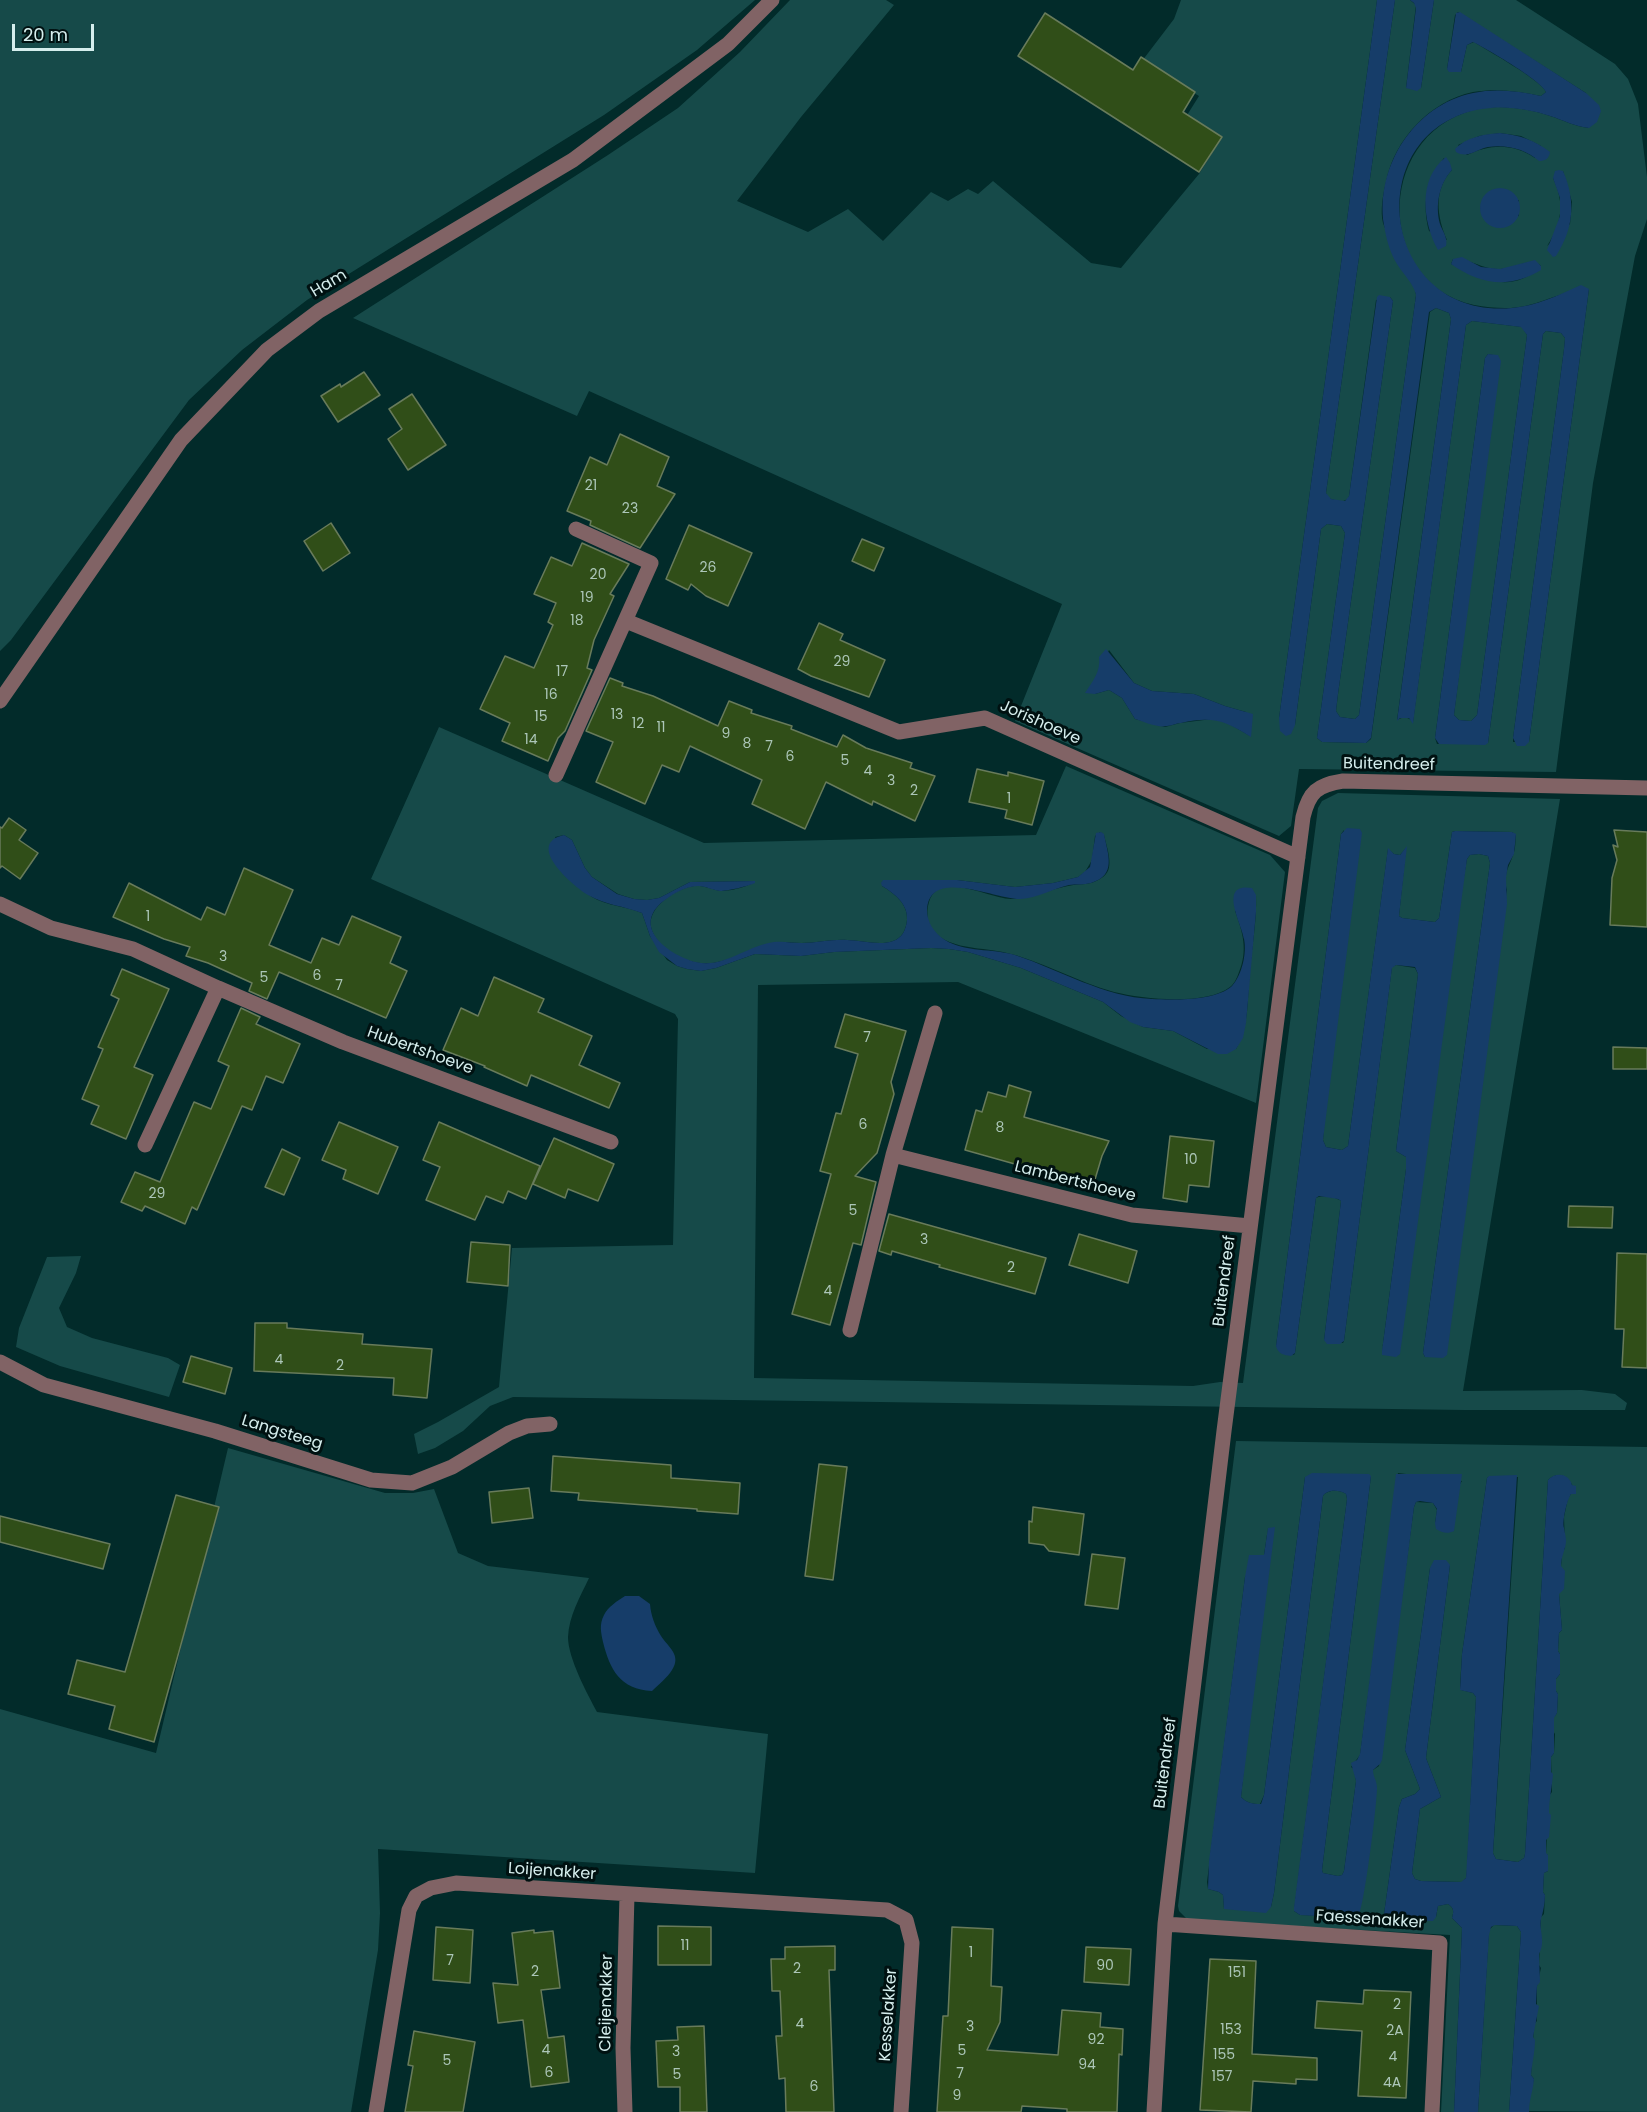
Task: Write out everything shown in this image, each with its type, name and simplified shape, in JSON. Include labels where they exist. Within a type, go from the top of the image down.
[{"type":"street","name":"Ham","points":[[0,701],[181,440],[267,350],[318,311],[573,160],[728,45],[771,0]]},
{"type":"street","points":[[556,775],[651,562],[576,530]]},
{"type":"street","name":"Jorishoeve","points":[[626,621],[899,732],[985,718],[1298,857]]},
{"type":"street","name":"Buitendreef","points":[[1154,2112],[1165,1924],[1250,1226],[1307,800],[1325,784],[1354,782],[1647,788]]},
{"type":"street","name":"Hubertshoeve","points":[[0,904],[51,928],[133,950],[343,1042],[611,1142]]},
{"type":"street","points":[[145,1145],[218,988]]},
{"type":"street","points":[[850,1330],[893,1155],[935,1013]]},
{"type":"street","name":"Lambertshoeve","points":[[893,1155],[1132,1215],[1250,1226]]},
{"type":"street","name":"Langsteeg","points":[[0,1362],[44,1385],[215,1431],[371,1480],[412,1483],[452,1467],[509,1433],[527,1426],[550,1424]]},
{"type":"street","name":"Loijenakker","points":[[375,2112],[409,1910],[416,1896],[431,1888],[456,1883],[887,1910],[906,1920]]},
{"type":"street","name":"Cleijenakker","points":[[625,2112],[623,2048],[627,1895]]},
{"type":"street","name":"Kesselakker","points":[[901,2112],[912,1943],[906,1920]]},
{"type":"street","name":"Faessenakker","points":[[1165,1924],[1440,1943],[1432,2112]]},
{"type":"shaded area","points":[[0,0],[755,0],[697,50],[604,115],[307,300],[242,350],[189,400],[11,640],[0,651]]},
{"type":"shaded area","points":[[790,0],[886,0],[894,5],[801,117],[737,201],[808,232],[848,209],[883,241],[931,192],[948,201],[968,189],[978,194],[993,181],[1091,263],[1121,268],[1199,174],[1219,142],[1184,120],[1199,96],[1142,61],[1174,19],[1181,0],[1377,0],[1279,718],[1295,725],[1321,529],[1327,524],[1341,526],[1345,533],[1317,738],[1322,742],[1366,743],[1371,739],[1430,312],[1436,308],[1449,313],[1451,319],[1397,720],[1405,718],[1413,722],[1466,325],[1472,321],[1522,327],[1527,335],[1477,715],[1471,721],[1459,720],[1454,715],[1498,356],[1488,354],[1485,358],[1435,738],[1437,744],[1488,743],[1543,334],[1546,331],[1561,333],[1565,338],[1513,738],[1513,742],[1529,742],[1589,289],[1567,293],[1522,307],[1508,308],[1474,305],[1440,291],[1417,267],[1403,237],[1400,205],[1406,172],[1422,143],[1448,121],[1483,108],[1508,107],[1526,110],[1589,128],[1586,93],[1458,12],[1455,15],[1447,69],[1461,72],[1467,45],[1474,42],[1525,73],[1546,92],[1541,96],[1516,91],[1490,90],[1473,92],[1442,104],[1416,125],[1397,151],[1390,166],[1383,197],[1383,223],[1416,295],[1359,715],[1355,719],[1340,717],[1336,711],[1338,694],[1393,301],[1390,297],[1376,300],[1349,496],[1341,502],[1328,498],[1326,493],[1395,0],[1410,0],[1416,5],[1406,88],[1421,88],[1434,0],[1516,0],[1615,64],[1628,79],[1638,104],[1647,177],[1647,219],[1635,256],[1593,483],[1556,772],[1299,769],[1291,826],[1279,836],[1015,721],[1062,604],[589,391],[577,416],[353,318],[678,108],[740,52]],"holes":[[[1500,133],[1521,136],[1541,146],[1535,158],[1518,150],[1501,147],[1484,149],[1467,155],[1458,145],[1479,136]],[[1444,158],[1452,170],[1439,195],[1439,213],[1447,240],[1429,231],[1426,202],[1433,175]],[[1563,171],[1572,202],[1570,224],[1547,246],[1559,221],[1560,205],[1553,178]],[[1519,200],[1519,216],[1486,221],[1480,207]],[[1453,259],[1465,260],[1494,269],[1533,262],[1541,266],[1530,275],[1508,282],[1497,282],[1451,264]],[[1109,650],[1134,683],[1152,691],[1194,694],[1246,712],[1250,736],[1226,722],[1212,719],[1165,727],[1135,719],[1122,698],[1109,690],[1095,694],[1095,679]]]},
{"type":"shaded area","points":[[439,727],[704,843],[1036,835],[1066,766],[1270,855],[1285,872],[1256,1103],[958,982],[758,985],[754,1378],[1193,1386],[1220,1382],[1243,1383],[1318,808],[1322,801],[1338,793],[1560,799],[1463,1391],[1582,1390],[1615,1394],[1627,1403],[1625,1410],[1464,1410],[513,1397],[490,1406],[463,1431],[435,1448],[418,1454],[414,1434],[499,1387],[512,1248],[673,1245],[678,1019],[675,1014],[371,879]],"holes":[[[1344,830],[1323,1140],[1326,1147],[1342,1150],[1348,1146],[1388,849],[1400,855],[1406,848],[1399,916],[1435,922],[1439,918],[1452,832],[1512,832],[1516,835],[1515,850],[1506,876],[1507,890],[1425,1357],[1423,1353],[1490,863],[1488,856],[1479,854],[1470,855],[1467,859],[1382,1351],[1406,1169],[1406,1157],[1396,1151],[1418,974],[1415,968],[1396,965],[1392,967],[1344,1341],[1343,1343],[1324,1340],[1341,1201],[1322,1197],[1316,1198],[1295,1353],[1294,1355],[1276,1346],[1341,834]],[[1100,832],[1104,835],[1109,866],[1106,874],[1099,880],[1011,899],[966,888],[943,888],[934,892],[928,904],[928,920],[933,930],[949,942],[1017,956],[1114,992],[1157,999],[1190,999],[1219,993],[1234,983],[1242,964],[1244,949],[1235,911],[1256,895],[1247,1011],[1244,1030],[1236,1049],[1207,1049],[1173,1031],[1143,1027],[1121,1016],[1103,1002],[1021,968],[968,952],[949,949],[834,952],[801,956],[755,954],[701,971],[677,966],[667,960],[650,936],[642,913],[604,902],[588,893],[555,837],[564,835],[572,840],[585,868],[592,877],[618,894],[634,899],[659,898],[690,882],[755,881],[744,887],[725,891],[698,886],[680,890],[665,900],[654,912],[651,927],[653,934],[663,946],[677,956],[693,962],[709,963],[719,962],[777,942],[807,943],[841,940],[882,943],[893,941],[899,938],[905,930],[907,914],[900,900],[882,886],[904,880],[957,880],[1015,887],[1053,883],[1078,877],[1085,872],[1092,860],[1095,836]]]},
{"type":"shaded area","points":[[81,1256],[76,1273],[59,1308],[67,1327],[92,1338],[168,1358],[180,1365],[169,1397],[60,1366],[16,1347],[19,1328],[47,1257]]},
{"type":"shaded area","points":[[1236,1441],[1647,1447],[1647,2112],[1529,2111],[1529,2097],[1534,2079],[1531,2075],[1534,2024],[1537,2021],[1537,1986],[1541,1968],[1539,1965],[1541,1917],[1544,1914],[1544,1873],[1548,1871],[1548,1855],[1546,1854],[1549,1796],[1552,1792],[1551,1757],[1554,1753],[1554,1717],[1557,1713],[1556,1679],[1560,1674],[1558,1651],[1559,1633],[1562,1630],[1559,1594],[1562,1553],[1565,1548],[1564,1517],[1568,1498],[1571,1494],[1575,1494],[1572,1484],[1562,1475],[1548,1480],[1525,1854],[1524,1858],[1518,1862],[1496,1859],[1493,1853],[1518,1477],[1490,1476],[1487,1478],[1462,1654],[1460,1686],[1461,1690],[1473,1693],[1476,1697],[1467,1870],[1466,1878],[1462,1882],[1421,1881],[1415,1879],[1412,1873],[1420,1809],[1441,1797],[1426,1758],[1450,1565],[1430,1568],[1405,1750],[1420,1789],[1415,1794],[1402,1799],[1399,1807],[1384,1914],[1436,1917],[1438,1906],[1448,1904],[1453,1910],[1452,1918],[1462,1928],[1454,2112],[1441,2112],[1450,1935],[1188,1920],[1179,1911]],"holes":[[[1398,1473],[1462,1481],[1435,1523],[1437,1510],[1433,1503],[1416,1502],[1414,1507],[1379,1766],[1373,1770],[1358,1917],[1300,1915],[1294,1911],[1347,1499],[1346,1494],[1337,1491],[1328,1492],[1323,1496],[1271,1907],[1224,1909],[1223,1895],[1208,1889],[1207,1882],[1245,1577],[1264,1555],[1268,1528],[1241,1797],[1257,1804],[1260,1804],[1264,1795],[1305,1477],[1371,1476],[1322,1870],[1323,1873],[1338,1876],[1344,1871],[1356,1781],[1354,1769],[1351,1767],[1360,1755]]]},
{"type":"shaded area","points":[[228,1448],[385,1493],[413,1493],[434,1489],[458,1553],[488,1566],[589,1578],[573,1614],[568,1637],[571,1655],[597,1712],[768,1734],[755,1873],[378,1849],[380,1913],[378,1950],[351,2112],[0,2112],[0,1709],[156,1753]]},
{"type":"shaded area","points":[[1494,1925],[1517,1926],[1521,1932],[1509,2112],[1478,2112],[1489,1930]]},
{"type":"water","points":[[1377,0],[1395,0],[1326,493],[1331,499],[1345,501],[1349,496],[1377,297],[1379,295],[1390,297],[1393,301],[1338,694],[1336,711],[1340,717],[1355,719],[1359,715],[1416,295],[1411,283],[1399,268],[1387,240],[1383,203],[1386,182],[1403,142],[1433,111],[1452,100],[1473,93],[1498,90],[1541,96],[1546,92],[1525,73],[1473,42],[1467,45],[1461,72],[1449,72],[1447,69],[1456,13],[1460,12],[1586,93],[1599,105],[1601,111],[1597,122],[1589,128],[1525,110],[1499,107],[1482,109],[1442,124],[1415,151],[1402,184],[1401,221],[1412,256],[1434,285],[1468,304],[1512,308],[1539,302],[1581,285],[1589,289],[1529,742],[1525,746],[1517,746],[1513,738],[1564,349],[1565,338],[1561,333],[1546,331],[1543,334],[1488,743],[1485,745],[1439,744],[1435,738],[1485,358],[1488,354],[1498,355],[1501,361],[1454,715],[1459,720],[1471,721],[1477,715],[1527,335],[1521,327],[1472,321],[1466,325],[1413,724],[1409,718],[1400,718],[1397,721],[1451,319],[1449,313],[1436,308],[1429,312],[1371,738],[1366,743],[1322,742],[1317,738],[1345,533],[1341,526],[1327,524],[1321,529],[1295,725],[1291,734],[1286,736],[1280,731],[1279,718]]},
{"type":"water","points":[[1410,0],[1434,0],[1421,88],[1417,91],[1406,88],[1416,8]]},
{"type":"water","points":[[1500,133],[1532,141],[1550,152],[1549,156],[1539,161],[1515,148],[1502,146],[1488,147],[1468,154],[1456,152],[1455,149],[1459,145],[1470,139]]},
{"type":"water","points":[[1446,157],[1452,170],[1441,188],[1438,210],[1446,246],[1438,250],[1426,215],[1427,189],[1430,177]]},
{"type":"water","points":[[1555,171],[1563,171],[1570,193],[1571,214],[1567,235],[1556,256],[1553,257],[1547,250],[1560,216],[1560,198],[1553,178]]},
{"type":"water","points":[[1500,188],[1514,194],[1520,208],[1514,222],[1500,228],[1486,222],[1480,208],[1486,194]]},
{"type":"water","points":[[1462,257],[1481,267],[1500,269],[1535,260],[1541,266],[1541,270],[1518,280],[1495,282],[1473,276],[1451,264],[1453,259]]},
{"type":"water","points":[[1106,649],[1134,683],[1152,691],[1194,694],[1253,714],[1251,737],[1218,721],[1201,720],[1171,726],[1151,724],[1135,719],[1122,698],[1109,690],[1095,694],[1085,693],[1098,671],[1099,657]]},
{"type":"water","points":[[1347,828],[1360,829],[1362,833],[1323,1140],[1326,1147],[1342,1150],[1348,1146],[1388,848],[1394,854],[1400,855],[1407,846],[1399,916],[1435,922],[1439,918],[1452,832],[1512,832],[1516,834],[1514,854],[1508,865],[1506,878],[1507,904],[1447,1355],[1443,1358],[1425,1357],[1423,1353],[1490,863],[1488,856],[1479,854],[1470,855],[1467,859],[1400,1354],[1396,1357],[1382,1355],[1382,1351],[1406,1169],[1406,1157],[1396,1151],[1418,974],[1415,967],[1396,965],[1392,968],[1344,1341],[1340,1344],[1327,1344],[1324,1340],[1341,1201],[1319,1196],[1316,1198],[1295,1353],[1291,1356],[1284,1355],[1278,1351],[1276,1346],[1341,834]]},
{"type":"water","points":[[1096,833],[1104,834],[1109,863],[1105,875],[1099,879],[1088,884],[1069,885],[1021,899],[966,888],[951,887],[939,890],[931,897],[927,910],[928,919],[934,931],[953,944],[970,949],[1015,955],[1082,982],[1117,993],[1171,1000],[1205,997],[1225,991],[1239,976],[1245,945],[1236,915],[1234,898],[1236,891],[1242,888],[1252,888],[1256,895],[1256,912],[1246,1023],[1243,1038],[1236,1049],[1227,1054],[1218,1054],[1173,1031],[1143,1027],[1130,1022],[1103,1002],[1021,968],[968,952],[949,949],[834,952],[801,956],[755,954],[716,968],[701,971],[687,969],[677,966],[659,952],[650,936],[642,913],[588,895],[572,883],[555,865],[550,856],[549,847],[553,840],[564,835],[572,840],[585,868],[592,877],[617,894],[634,899],[659,898],[690,882],[755,881],[748,886],[723,891],[693,886],[678,891],[661,903],[653,913],[651,922],[653,932],[666,948],[686,959],[706,963],[726,960],[755,947],[774,942],[808,943],[841,940],[882,943],[893,941],[899,938],[905,930],[907,914],[900,900],[882,886],[883,880],[957,880],[1015,887],[1053,883],[1078,877],[1090,867]]},
{"type":"water","points":[[1312,1473],[1369,1474],[1371,1476],[1322,1870],[1323,1873],[1338,1876],[1344,1871],[1356,1781],[1351,1763],[1357,1760],[1360,1754],[1396,1474],[1462,1474],[1454,1531],[1445,1533],[1436,1529],[1437,1509],[1433,1503],[1420,1501],[1416,1502],[1414,1507],[1382,1760],[1373,1770],[1377,1786],[1367,1877],[1361,1910],[1358,1917],[1350,1918],[1300,1915],[1294,1911],[1347,1499],[1346,1494],[1340,1492],[1331,1491],[1323,1496],[1271,1907],[1266,1913],[1224,1909],[1223,1895],[1208,1889],[1209,1861],[1249,1555],[1264,1555],[1268,1528],[1275,1527],[1241,1797],[1250,1803],[1261,1804],[1305,1477]]},
{"type":"water","points":[[1517,1475],[1493,1853],[1496,1859],[1518,1862],[1524,1858],[1525,1854],[1548,1480],[1551,1477],[1562,1475],[1576,1486],[1576,1494],[1571,1494],[1569,1497],[1564,1521],[1566,1542],[1561,1566],[1565,1571],[1564,1589],[1559,1594],[1562,1630],[1559,1633],[1558,1651],[1560,1674],[1556,1679],[1557,1713],[1554,1718],[1554,1753],[1551,1757],[1553,1774],[1549,1813],[1551,1815],[1549,1837],[1546,1840],[1548,1871],[1544,1873],[1545,1898],[1541,1923],[1542,1945],[1539,1954],[1540,1982],[1537,1986],[1536,2004],[1539,2006],[1533,2037],[1535,2044],[1531,2075],[1534,2079],[1529,2112],[1509,2112],[1521,1932],[1517,1926],[1495,1925],[1491,1927],[1489,1935],[1478,2112],[1454,2112],[1462,1928],[1452,1918],[1453,1910],[1448,1904],[1438,1906],[1433,1921],[1388,1919],[1384,1914],[1399,1807],[1402,1799],[1415,1794],[1420,1789],[1405,1750],[1430,1568],[1434,1560],[1446,1560],[1450,1565],[1426,1758],[1441,1797],[1420,1809],[1412,1873],[1415,1879],[1421,1881],[1461,1882],[1466,1878],[1476,1697],[1473,1693],[1460,1690],[1462,1654],[1487,1478]]},
{"type":"water","points":[[625,1596],[639,1596],[650,1604],[657,1628],[675,1656],[675,1665],[672,1670],[652,1691],[632,1686],[618,1676],[609,1661],[603,1642],[602,1619],[610,1607]]},
{"type":"building","points":[[1045,13],[1133,70],[1141,57],[1195,92],[1183,112],[1222,137],[1199,172],[1018,56]]},
{"type":"building","points":[[364,372],[380,395],[338,422],[321,396],[340,384],[341,387]]},
{"type":"building","points":[[412,394],[446,445],[408,470],[388,439],[402,429],[389,409]]},
{"type":"building","points":[[620,434],[669,457],[657,486],[675,494],[640,548],[590,525],[591,521],[567,511],[590,457],[607,465]]},
{"type":"building","points":[[331,523],[350,553],[323,571],[304,541]]},
{"type":"building","points":[[689,525],[752,553],[728,606],[706,596],[691,584],[688,590],[666,579]]},
{"type":"building","points":[[862,539],[884,548],[874,571],[852,561]]},
{"type":"building","points":[[582,543],[629,564],[610,594],[614,596],[594,640],[587,668],[592,670],[565,731],[558,738],[548,761],[502,741],[510,723],[480,709],[505,656],[534,668],[553,625],[548,622],[556,603],[534,594],[551,557],[572,566]]},
{"type":"building","points":[[819,623],[843,634],[840,640],[885,660],[869,697],[798,669]]},
{"type":"building","points":[[610,678],[623,683],[622,686],[653,696],[718,726],[729,701],[752,710],[751,713],[792,726],[791,729],[837,747],[843,735],[866,748],[912,763],[910,768],[935,776],[915,821],[873,801],[872,805],[826,782],[805,829],[752,804],[762,780],[690,746],[679,772],[662,765],[645,804],[596,782],[613,742],[586,731]]},
{"type":"building","points":[[977,769],[1008,776],[1008,772],[1044,781],[1032,825],[1005,818],[1007,810],[969,802]]},
{"type":"building","points":[[9,818],[26,830],[19,840],[38,853],[20,879],[2,866],[0,868],[0,827],[2,828]]},
{"type":"building","points":[[1614,830],[1647,832],[1647,927],[1610,925],[1612,878],[1617,860],[1613,845],[1618,847]]},
{"type":"building","points":[[244,868],[293,890],[269,945],[311,963],[322,938],[339,945],[352,916],[401,937],[390,963],[407,971],[386,1018],[279,972],[267,999],[249,991],[252,983],[208,963],[186,956],[190,947],[164,939],[113,917],[129,883],[201,920],[207,907],[225,915]]},
{"type":"building","points":[[122,969],[169,989],[134,1067],[153,1075],[126,1139],[91,1124],[99,1106],[82,1099],[103,1049],[98,1047],[119,999],[111,995]]},
{"type":"building","points":[[494,977],[544,999],[538,1012],[592,1036],[579,1065],[620,1083],[609,1108],[531,1075],[527,1086],[485,1066],[443,1050],[461,1008],[478,1016]]},
{"type":"building","points":[[241,1008],[260,1017],[256,1024],[300,1044],[283,1083],[266,1076],[252,1110],[242,1106],[197,1210],[192,1207],[185,1224],[145,1206],[142,1211],[121,1202],[135,1172],[160,1182],[194,1102],[211,1109],[229,1066],[218,1061]]},
{"type":"building","points":[[845,1014],[906,1031],[891,1082],[894,1094],[877,1153],[855,1176],[876,1182],[861,1245],[853,1243],[830,1325],[792,1314],[831,1174],[820,1171],[836,1113],[841,1114],[858,1054],[835,1047]]},
{"type":"building","points":[[1613,1047],[1647,1048],[1647,1069],[1613,1069]]},
{"type":"building","points":[[1009,1085],[1031,1092],[1024,1117],[1109,1141],[1093,1186],[965,1150],[976,1110],[982,1112],[988,1092],[1006,1097]]},
{"type":"building","points":[[339,1122],[398,1147],[378,1194],[343,1179],[346,1170],[322,1160]]},
{"type":"building","points":[[439,1122],[540,1166],[526,1199],[508,1191],[503,1203],[486,1196],[475,1220],[426,1200],[440,1167],[423,1160]]},
{"type":"building","points":[[1170,1136],[1214,1141],[1209,1187],[1189,1185],[1187,1202],[1163,1198]]},
{"type":"building","points":[[554,1138],[614,1164],[598,1201],[568,1189],[565,1198],[533,1184]]},
{"type":"building","points":[[282,1149],[300,1158],[284,1195],[265,1187]]},
{"type":"building","points":[[1569,1206],[1613,1207],[1612,1228],[1568,1227]]},
{"type":"building","points":[[889,1214],[1046,1258],[1035,1294],[892,1251],[891,1255],[879,1251]]},
{"type":"building","points":[[1079,1234],[1137,1251],[1128,1283],[1069,1265]]},
{"type":"building","points":[[471,1242],[510,1245],[508,1286],[467,1282]]},
{"type":"building","points":[[1617,1253],[1647,1254],[1647,1368],[1622,1367],[1624,1329],[1615,1329]]},
{"type":"building","points":[[255,1323],[287,1323],[287,1328],[363,1334],[362,1344],[432,1349],[427,1398],[393,1395],[394,1378],[254,1371]]},
{"type":"building","points":[[191,1356],[232,1368],[225,1394],[183,1382]]},
{"type":"building","points":[[553,1456],[671,1465],[671,1478],[740,1483],[738,1514],[578,1500],[579,1493],[551,1491]]},
{"type":"building","points":[[819,1464],[847,1467],[833,1580],[805,1576]]},
{"type":"building","points":[[529,1488],[533,1518],[492,1523],[489,1492]]},
{"type":"building","points":[[176,1495],[219,1507],[154,1742],[109,1729],[115,1706],[68,1694],[77,1660],[125,1672]]},
{"type":"building","points":[[1033,1507],[1084,1514],[1079,1555],[1049,1551],[1044,1545],[1029,1543],[1029,1521],[1032,1522]]},
{"type":"building","points":[[0,1516],[110,1544],[103,1569],[0,1542]]},
{"type":"building","points":[[1092,1554],[1125,1558],[1118,1609],[1085,1605]]},
{"type":"building","points":[[658,1926],[711,1927],[711,1965],[658,1965]]},
{"type":"building","points":[[436,1927],[473,1930],[470,1983],[433,1980]]},
{"type":"building","points":[[952,1927],[993,1929],[991,1986],[1002,1987],[1000,2022],[987,2050],[1058,2055],[1062,2010],[1101,2013],[1100,2027],[1123,2029],[1122,2055],[1119,2054],[1117,2112],[1067,2112],[1067,2109],[1022,2106],[1021,2112],[937,2112],[943,2016],[948,2016]]},
{"type":"building","points":[[534,1930],[534,1933],[553,1931],[560,1988],[541,1990],[548,2038],[564,2036],[569,2082],[531,2087],[523,2020],[498,2023],[493,1983],[518,1985],[512,1933]]},
{"type":"building","points":[[835,1946],[835,1970],[829,1970],[834,2112],[786,2112],[785,2078],[779,2079],[776,2036],[782,2036],[780,1991],[772,1991],[771,1959],[785,1959],[785,1947]]},
{"type":"building","points":[[1086,1947],[1131,1949],[1129,1985],[1084,1982]]},
{"type":"building","points":[[1210,1959],[1256,1961],[1252,2054],[1317,2058],[1317,2080],[1296,2079],[1296,2084],[1253,2081],[1251,2112],[1200,2110]]},
{"type":"building","points":[[1364,1990],[1411,1992],[1406,2098],[1358,2096],[1362,2031],[1315,2028],[1317,2001],[1363,2004]]},
{"type":"building","points":[[704,2026],[707,2112],[680,2112],[680,2087],[658,2087],[656,2041],[678,2040],[677,2027]]},
{"type":"building","points":[[414,2031],[475,2042],[463,2112],[405,2112],[413,2066],[408,2065]]}]
